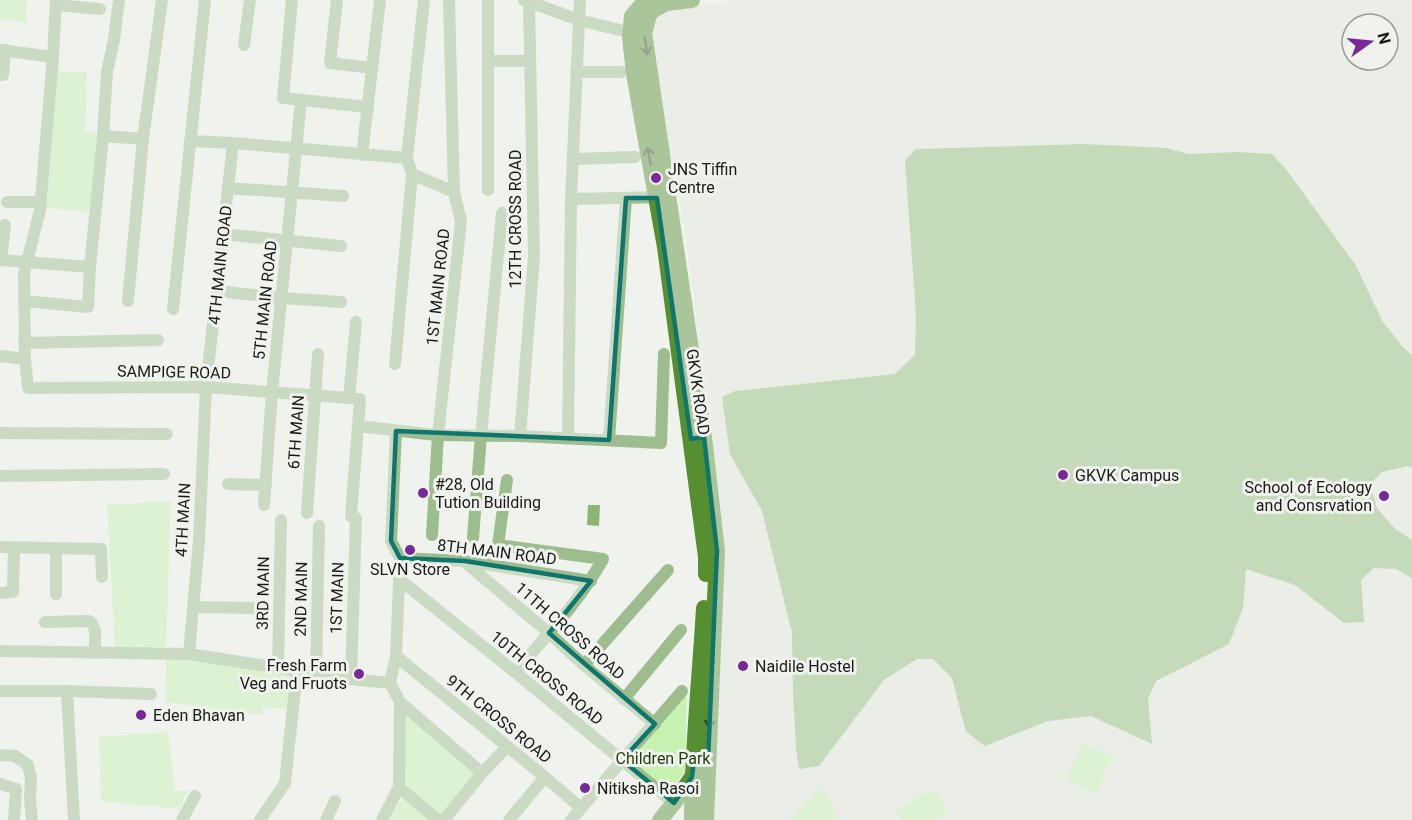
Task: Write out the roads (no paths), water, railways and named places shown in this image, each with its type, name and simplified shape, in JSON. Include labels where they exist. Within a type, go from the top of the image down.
[{"type":"main road","name":"GKVK ROAD","points":[[646,0],[632,16],[630,37],[634,74],[663,197]]},
{"type":"main road","name":"GKVK ROAD","points":[[692,0],[668,1],[650,12],[644,33],[663,197],[717,551],[701,760],[706,820]]},
{"type":"main road","name":"GKVK ROAD","points":[[692,820],[692,777],[701,760]]},
{"type":"main road","points":[[660,820],[692,777]]},
{"type":"street","points":[[24,301],[88,307],[107,72],[119,0]]},
{"type":"street","points":[[128,301],[143,139],[162,0]]},
{"type":"street","points":[[173,309],[205,0]]},
{"type":"street","points":[[244,45],[250,0]]},
{"type":"street","points":[[292,0],[283,98],[368,107]]},
{"type":"street","points":[[337,0],[330,63],[372,68]]},
{"type":"street","points":[[362,155],[380,0]]},
{"type":"street","points":[[395,364],[412,174],[407,158],[424,0]]},
{"type":"street","name":"1ST MAIN ROAD","points":[[432,535],[438,435],[461,221],[454,192],[449,0]]},
{"type":"street","points":[[488,0],[488,190]]},
{"type":"street","points":[[568,438],[571,199],[580,0]]},
{"type":"street","points":[[0,356],[24,359],[24,274],[41,202],[56,2],[100,9]]},
{"type":"street","points":[[532,2],[579,20],[620,30]]},
{"type":"street","name":"12TH CROSS ROAD","points":[[520,436],[534,256],[530,61],[532,2]]},
{"type":"street","points":[[3,75],[2,50],[53,57]]},
{"type":"street","points":[[488,62],[530,61]]},
{"type":"street","points":[[576,72],[621,72]]},
{"type":"street","name":"5TH MAIN ROAD","points":[[264,505],[272,392],[302,100]]},
{"type":"street","points":[[103,136],[143,139]]},
{"type":"street","points":[[190,141],[407,158]]},
{"type":"street","name":"4TH MAIN ROAD","points":[[206,387],[233,143]]},
{"type":"street","points":[[573,159],[635,157]]},
{"type":"street","points":[[412,174],[454,192]]},
{"type":"street","points":[[228,189],[343,196]]},
{"type":"street","points":[[571,199],[663,197]]},
{"type":"street","points":[[609,440],[626,198]]},
{"type":"street","points":[[7,202],[41,202]]},
{"type":"street","points":[[473,538],[502,213]]},
{"type":"street","points":[[5,225],[1,260],[90,267]]},
{"type":"street","points":[[223,234],[341,246]]},
{"type":"street","points":[[217,291],[341,302]]},
{"type":"street","points":[[356,322],[349,398],[360,399],[358,426],[396,431],[438,435],[520,436],[661,443],[664,354]]},
{"type":"street","points":[[24,343],[158,340]]},
{"type":"street","name":"6TH MAIN","points":[[307,513],[318,354]]},
{"type":"street","name":"SAMPIGE ROAD","points":[[24,359],[28,388],[206,387],[349,398]]},
{"type":"street","name":"4TH MAIN","points":[[189,654],[199,541],[206,387]]},
{"type":"street","name":"1ST MAIN","points":[[351,679],[358,426]]},
{"type":"street","points":[[396,431],[391,541],[400,558],[396,656],[390,683],[400,702],[482,773]]},
{"type":"street","points":[[0,433],[167,434]]},
{"type":"street","points":[[0,476],[164,474]]},
{"type":"street","points":[[507,480],[498,545],[603,559],[591,581],[514,672]]},
{"type":"street","points":[[228,484],[266,485]]},
{"type":"street","name":"3RD MAIN","points":[[278,667],[281,520]]},
{"type":"street","name":"2ND MAIN","points":[[316,674],[319,526]]},
{"type":"street","points":[[0,547],[101,549],[102,577]]},
{"type":"street","points":[[6,592],[14,547]]},
{"type":"street","points":[[56,548],[56,594]]},
{"type":"street","name":"8TH MAIN ROAD","points":[[400,558],[465,561],[591,581]]},
{"type":"street","name":"11TH CROSS ROAD","points":[[465,561],[655,724]]},
{"type":"street","points":[[584,665],[668,570]]},
{"type":"street","name":"10TH CROSS ROAD","points":[[399,579],[674,803]]},
{"type":"street","points":[[194,607],[252,608]]},
{"type":"street","points":[[45,622],[91,622],[95,630],[95,653]]},
{"type":"street","points":[[624,699],[681,630]]},
{"type":"street","points":[[0,651],[189,654],[390,683]]},
{"type":"street","name":"9TH CROSS ROAD","points":[[396,656],[581,808]]},
{"type":"street","points":[[260,820],[285,783],[297,670]]},
{"type":"street","points":[[0,691],[151,694]]},
{"type":"street","points":[[67,691],[74,820]]},
{"type":"street","points":[[571,820],[682,691]]},
{"type":"street","points":[[382,820],[399,787],[400,702]]},
{"type":"street","points":[[444,820],[482,773],[507,747]]},
{"type":"street","points":[[0,755],[15,756],[28,765],[31,778],[32,820]]},
{"type":"street","points":[[509,820],[545,777]]},
{"type":"street","points":[[0,784],[16,789],[14,820]]},
{"type":"street","points":[[399,787],[438,820]]},
{"type":"street","points":[[182,820],[195,796]]},
{"type":"street","points":[[326,820],[336,801]]},
{"type":"place","name":"JNS Tiffin Centre","points":[[656,178]]},
{"type":"place","name":"GKVK Campus","points":[[1063,475]]},
{"type":"place","name":"#28, Old Tution Building","points":[[423,493]]},
{"type":"place","name":"School of Ecology and Consrvation","points":[[1384,496]]},
{"type":"place","name":"SLVN Store","points":[[410,550]]},
{"type":"place","name":"Naidile Hostel","points":[[743,666]]},
{"type":"place","name":"Fresh Farm Veg and Fruots","points":[[359,674]]},
{"type":"place","name":"Eden Bhavan","points":[[141,715]]},
{"type":"place","name":"Nitiksha Rasoi","points":[[585,788]]},
{"type":"park label","name":"Children Park","points":[[663,758]]}]
